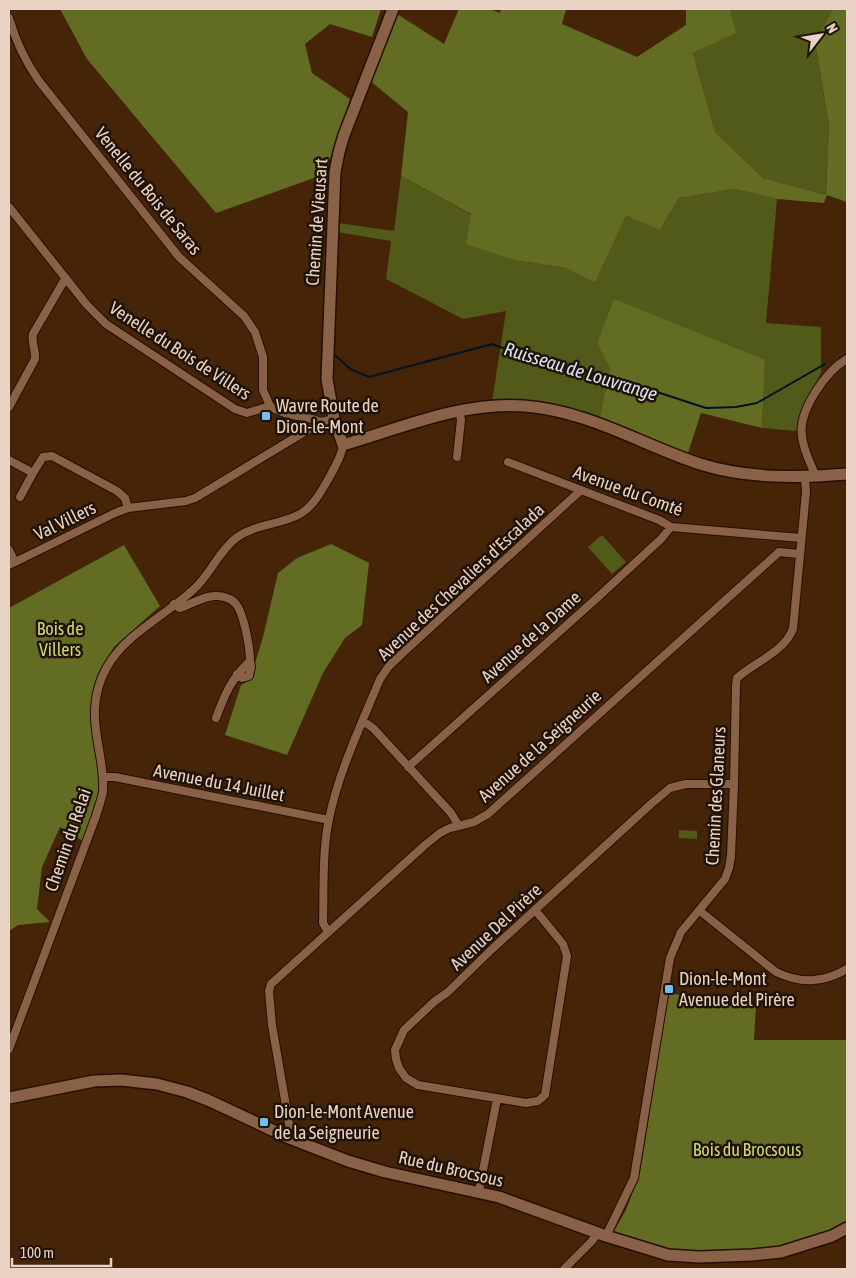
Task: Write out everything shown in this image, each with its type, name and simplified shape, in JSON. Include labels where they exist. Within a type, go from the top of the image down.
[{"type":"street","name":"Chemin de Vieusart","points":[[343,445],[334,419],[328,392],[327,366],[335,172],[344,135],[393,9]]},
{"type":"street","name":"Venelle du Bois de Saras","points":[[9,18],[16,43],[27,64],[51,96],[179,257],[244,316],[255,332],[263,357],[263,390],[270,406]]},
{"type":"street","name":"Venelle du Bois de Villers","points":[[9,207],[87,306],[106,324],[235,409],[247,413],[270,406],[277,411],[310,417],[321,422]]},
{"type":"street","points":[[9,407],[35,358],[36,351],[32,341],[33,334],[65,279]]},
{"type":"street","name":"Chemin des Glaneurs","points":[[602,1234],[634,1178],[670,958],[681,932],[725,879],[729,868],[734,784],[736,686],[738,678],[782,646],[789,638],[793,629],[799,554],[806,492],[810,477],[802,439],[802,425],[808,406],[818,388],[840,363],[847,359]]},
{"type":"street","points":[[343,445],[445,413],[459,410],[523,406],[556,410],[590,419],[675,454],[718,469],[752,475],[810,477],[847,474]]},
{"type":"street","points":[[457,457],[461,420],[459,410]]},
{"type":"street","points":[[321,422],[334,419]]},
{"type":"street","name":"Val Villers","points":[[9,550],[12,564],[128,508],[186,501],[203,494],[321,422]]},
{"type":"street","name":"Chemin du Relai","points":[[9,1049],[96,816],[103,791],[103,777],[94,711],[102,675],[119,648],[193,590],[222,552],[236,538],[250,530],[296,516],[310,506],[319,496],[325,485],[342,453],[343,445]]},
{"type":"street","name":"Val Villers","points":[[20,497],[43,457],[52,456],[116,491],[125,498],[128,508]]},
{"type":"street","points":[[9,460],[33,473]]},
{"type":"street","name":"Avenue du Comté","points":[[508,462],[659,520],[671,527],[801,538]]},
{"type":"street","name":"Avenue des Chevaliers d'Escalada","points":[[328,932],[323,923],[326,838],[329,820],[338,784],[380,679],[389,666],[580,491]]},
{"type":"street","name":"Avenue de la Dame","points":[[408,767],[661,539],[671,527]]},
{"type":"street","points":[[780,537],[778,544],[779,552],[799,554]]},
{"type":"street","name":"Avenue de la Seigneurie","points":[[289,1138],[290,1129],[272,1026],[269,991],[271,984],[425,844],[440,833],[474,822],[488,814],[779,552]]},
{"type":"street","points":[[174,604],[179,608],[212,596],[218,596],[235,603],[244,629],[251,667],[249,676],[242,678],[236,674],[224,695],[216,718]]},
{"type":"street","points":[[363,721],[373,728],[451,814],[459,826]]},
{"type":"street","name":"Avenue du 14 Juillet","points":[[103,777],[115,777],[329,820]]},
{"type":"street","name":"Avenue Del Pirère","points":[[536,911],[563,944],[567,956],[548,1085],[545,1094],[538,1101],[526,1103],[497,1100],[418,1085],[406,1078],[399,1068],[395,1050],[404,1030],[448,992],[490,950],[536,911],[670,788],[686,784],[734,784]]},
{"type":"street","points":[[700,911],[776,972],[790,978],[806,981],[820,980],[836,976],[847,969]]},
{"type":"street","name":"Rue du Brocsous","points":[[9,1098],[94,1081],[121,1080],[157,1084],[208,1100],[289,1138],[357,1164],[499,1197],[602,1234],[668,1255],[699,1257],[781,1252],[832,1236],[847,1228]]},
{"type":"street","points":[[479,1192],[497,1100]]},
{"type":"street","points":[[564,1269],[592,1241],[602,1234]]},
{"type":"green space","points":[[60,9],[381,9],[372,37],[330,24],[305,44],[312,73],[350,99],[325,174],[216,213],[87,59]]},
{"type":"green space","points":[[459,9],[489,9],[500,13],[501,9],[566,9],[562,24],[637,57],[686,25],[686,9],[730,9],[736,33],[693,53],[715,132],[763,178],[826,195],[829,125],[815,43],[833,9],[847,9],[847,202],[827,195],[824,203],[777,199],[735,189],[679,198],[660,230],[626,216],[595,283],[566,268],[514,260],[466,244],[471,214],[401,176],[408,112],[369,80],[394,12],[444,44]]},
{"type":"green space","points":[[730,9],[833,9],[815,44],[829,125],[826,195],[763,178],[715,132],[693,53],[735,33]]},
{"type":"green space","points":[[401,176],[472,215],[466,243],[514,260],[566,268],[595,283],[626,216],[660,230],[679,198],[735,189],[777,199],[766,323],[821,327],[821,373],[804,405],[797,431],[762,428],[765,360],[597,344],[610,368],[600,417],[553,405],[492,402],[506,311],[463,319],[386,279],[391,241],[337,232],[338,223],[394,231]]},
{"type":"green space","points":[[614,299],[765,360],[762,428],[701,413],[687,456],[600,417],[610,368],[597,344]]},
{"type":"green space","points":[[602,535],[626,562],[612,574],[588,547]]},
{"type":"green space","points":[[331,544],[369,563],[362,625],[345,638],[323,673],[287,755],[225,735],[241,685],[250,680],[263,637],[278,573],[297,558]]},
{"type":"green space","name":"Bois de Villers","points":[[124,545],[160,606],[114,647],[97,676],[90,711],[99,768],[98,795],[83,841],[60,827],[42,867],[37,909],[50,922],[18,925],[9,931],[9,608]]},
{"type":"green space","points":[[679,830],[697,831],[697,839],[679,838]]},
{"type":"green space","name":"Bois du Brocsous","points":[[669,993],[756,1007],[754,1040],[847,1040],[847,1222],[811,1238],[773,1247],[734,1252],[671,1252],[614,1231],[626,1210],[640,1173]]},
{"type":"waterway","name":"Ruisseau de Louvrange","points":[[335,355],[350,369],[369,377],[492,344],[529,357],[608,376],[706,408],[736,407],[757,403],[825,364]]},
{"type":"waterway","name":"Ruisseau de Louvrange","points":[[840,358],[847,354]]},
{"type":"place","name":"Wavre Route de Dion-le-Mont","points":[[266,416]]},
{"type":"place","name":"Dion-le-Mont Avenue del Pirère","points":[[669,989]]},
{"type":"place","name":"Dion-le-Mont Avenue de la Seigneurie","points":[[264,1122]]}]
